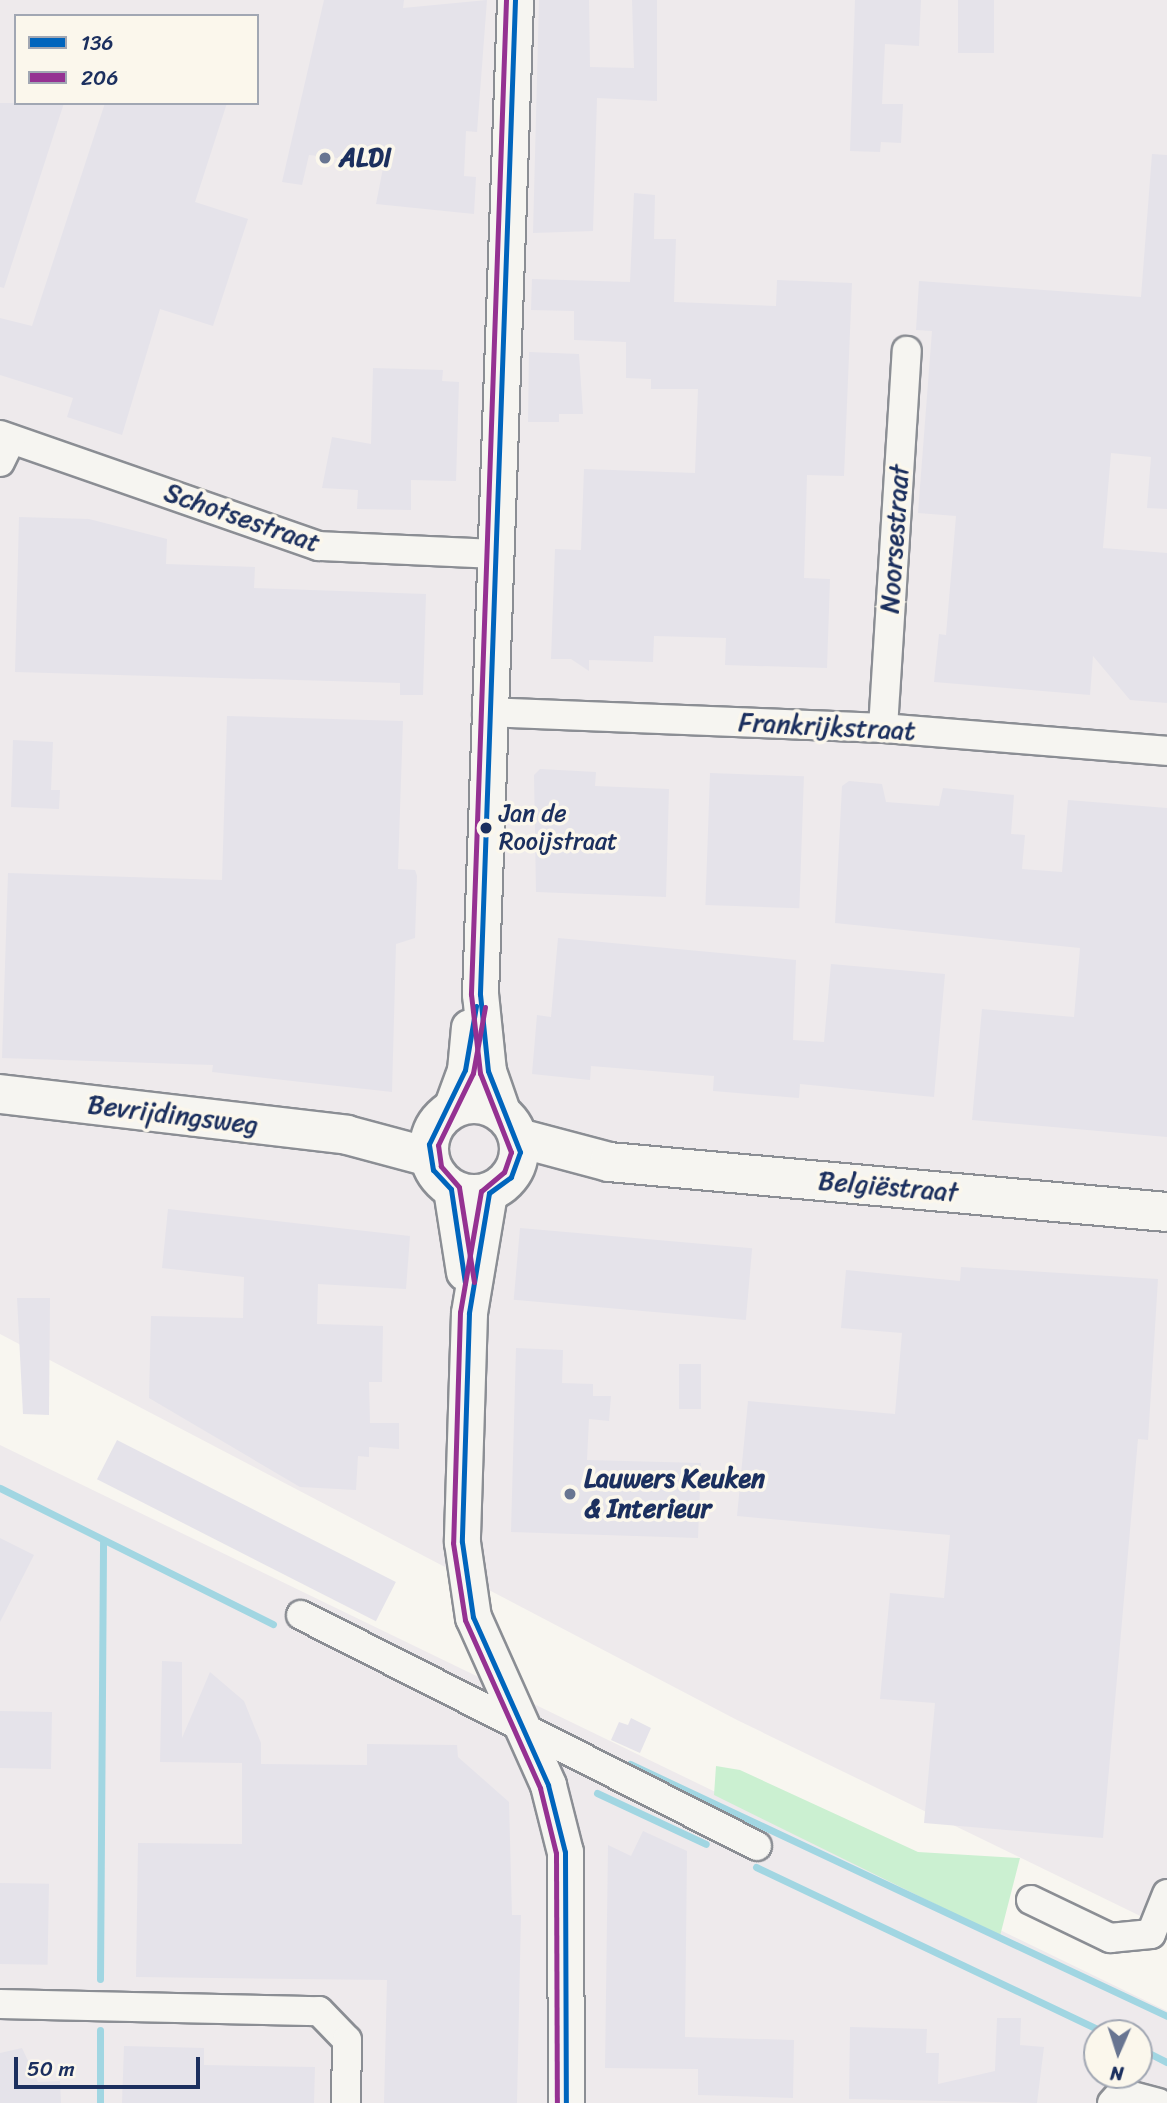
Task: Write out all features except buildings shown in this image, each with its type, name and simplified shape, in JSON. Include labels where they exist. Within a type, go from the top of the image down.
[{"type":"main road","name":"Bevrijdingsweg","points":[[0,1094],[347,1135],[437,1133],[476,1104],[506,1154]]},
{"type":"main road","points":[[437,1133],[451,1189],[506,1154]]},
{"type":"main road","name":"Belgiëstraat","points":[[506,1154],[1167,1212]]},
{"type":"street","points":[[469,1313],[506,1154],[488,1071],[480,994],[487,712],[514,0]]},
{"type":"street","name":"Noorsestraat","points":[[883,728],[907,351]]},
{"type":"street","name":"Schotsestraat","points":[[4,446],[319,546],[493,554]]},
{"type":"street","name":"Frankrijkstraat","points":[[487,712],[883,728],[1167,751]]},
{"type":"street","points":[[437,1133],[480,994]]},
{"type":"street","points":[[451,1189],[469,1313],[465,1580],[473,1617],[527,1734],[565,1852],[566,2103]]},
{"type":"street","points":[[301,1615],[527,1734],[757,1846]]},
{"type":"street","points":[[1031,1900],[1110,1938],[1151,1934],[1167,1894]]},
{"type":"street","points":[[0,2004],[319,2011],[347,2040],[346,2103]]},
{"type":"street","points":[[1112,2103],[1121,2093],[1159,2103]]},
{"type":"shaded area","points":[[0,0],[1167,0],[1167,1929],[737,1720],[0,1334]]},
{"type":"shaded area","points":[[0,1445],[1167,2011],[1167,2103],[0,2103]]},
{"type":"green space","points":[[716,1766],[740,1770],[918,1852],[1020,1858],[1000,1936],[714,1795]]},
{"type":"waterway","points":[[0,1488],[273,1624]]},
{"type":"waterway","points":[[100,1979],[103,1542]]},
{"type":"waterway","points":[[630,1764],[1167,2016]]},
{"type":"waterway","points":[[597,1793],[706,1844]]},
{"type":"waterway","points":[[756,1867],[1083,2022]]},
{"type":"waterway","points":[[100,2030],[100,2103]]},
{"type":"waterway","points":[[1153,2055],[1167,2062]]},
{"type":"transit line","name":"206","points":[[506,0],[471,994],[480,1073],[511,1152],[504,1172],[481,1191],[460,1312],[453,1543],[465,1620],[540,1788],[556,1853],[557,2103]]},
{"type":"transit line","name":"136","points":[[515,0],[480,994],[488,1071],[520,1152],[511,1177],[489,1193],[469,1313],[462,1542],[473,1617],[548,1785],[565,1852],[566,2103]]},
{"type":"transit line","name":"136","points":[[465,1283],[451,1189],[433,1170],[429,1144],[465,1070],[476,1006]]},
{"type":"transit line","name":"206","points":[[474,1282],[459,1187],[441,1166],[438,1145],[473,1073],[485,1007]]},
{"type":"place","name":"ALDI","points":[[325,158]]},
{"type":"place","name":"Jan de Rooijstraat","points":[[486,828]]},
{"type":"place","name":"Lauwers Keuken & Interieur","points":[[570,1494]]}]
